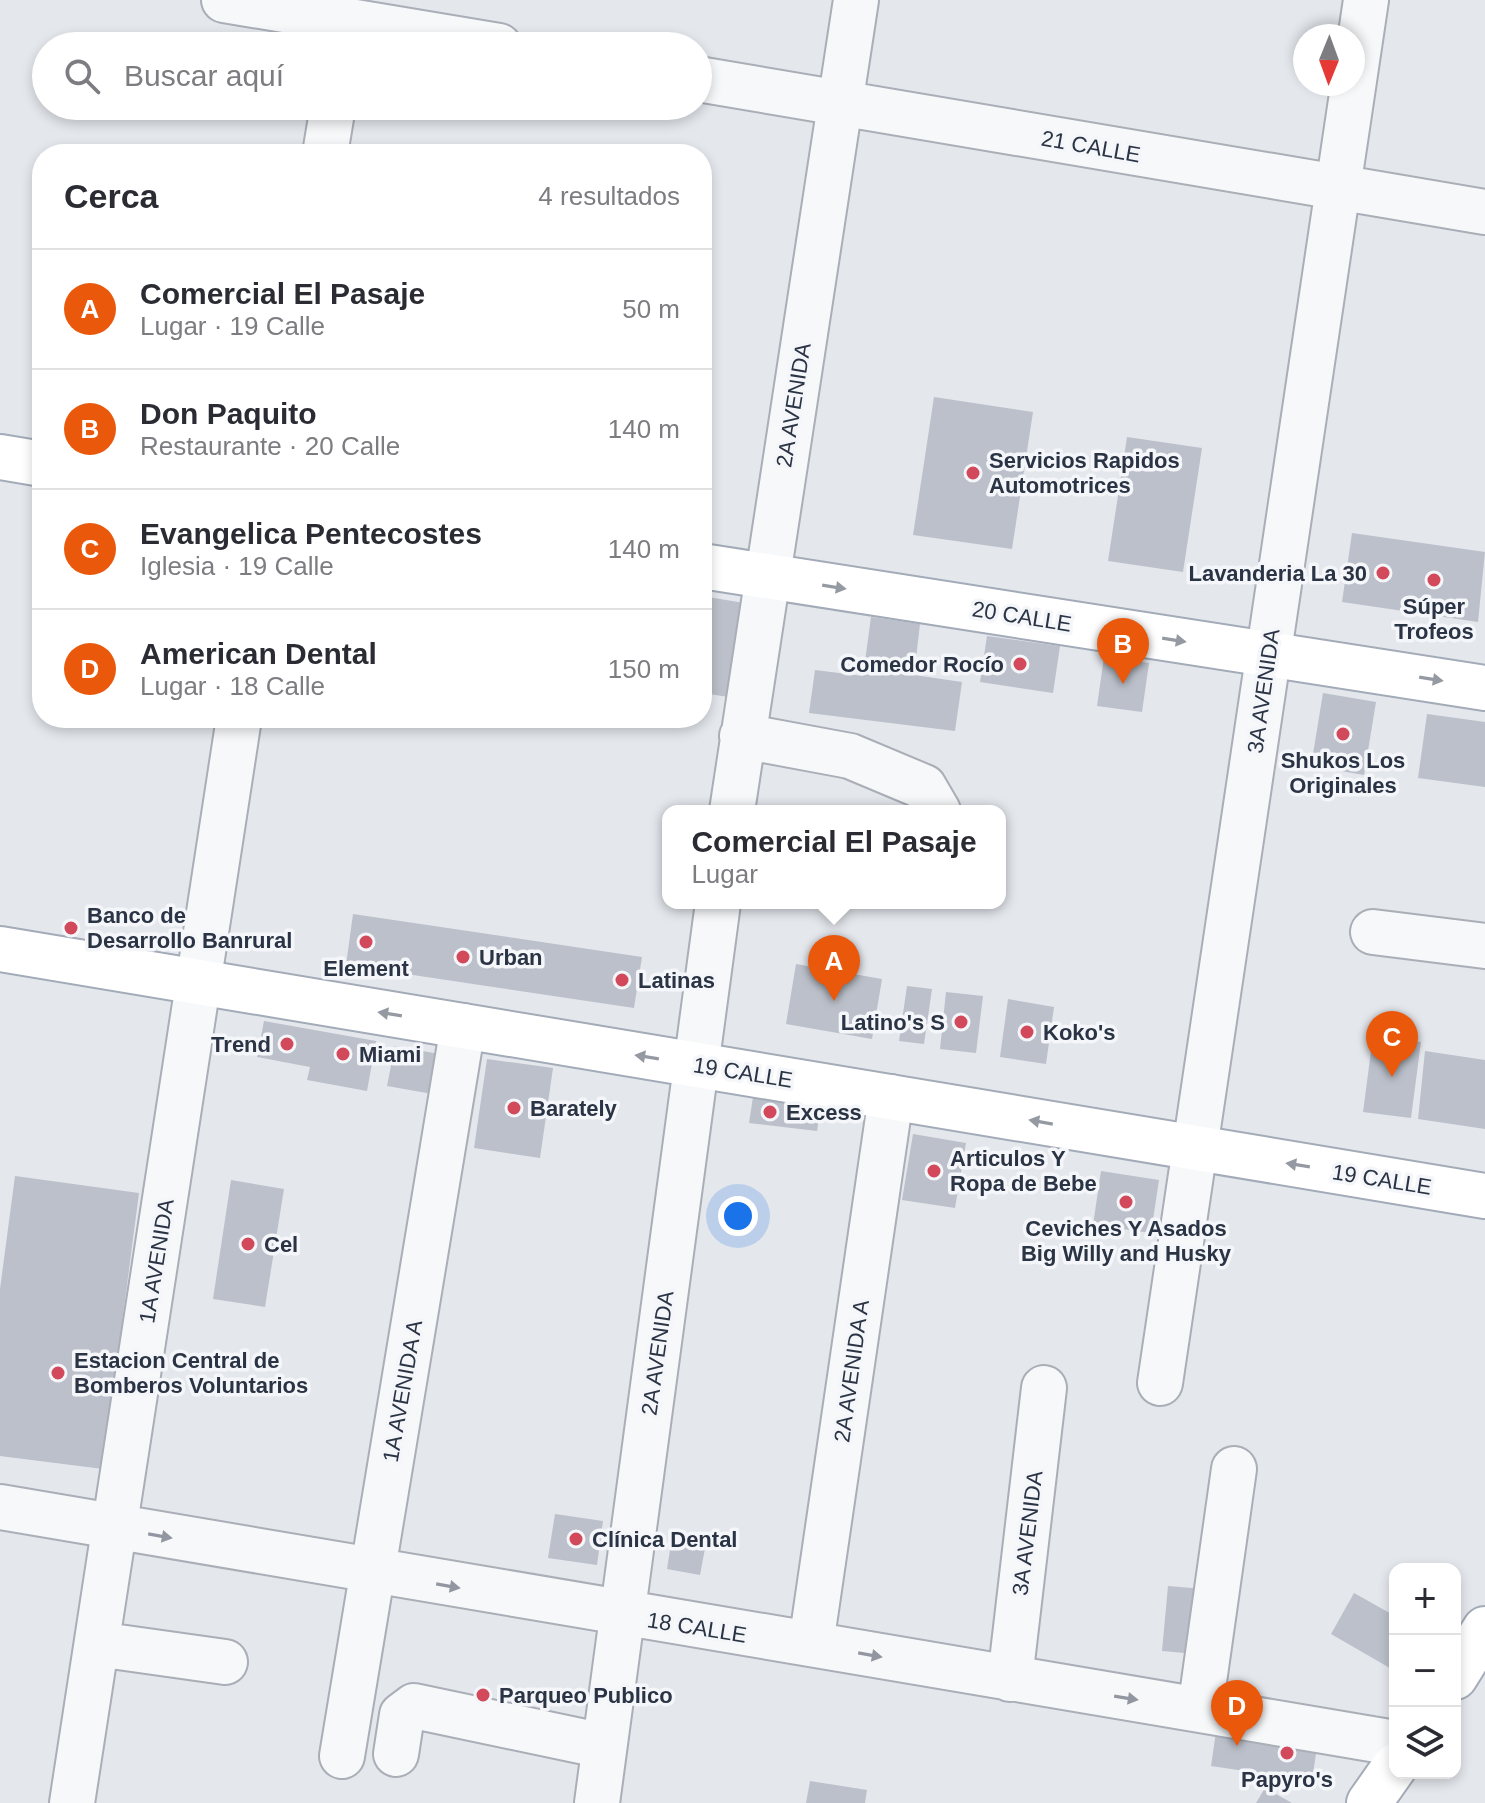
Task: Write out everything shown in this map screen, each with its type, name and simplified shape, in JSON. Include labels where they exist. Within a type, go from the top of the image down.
[{"type":"main road","points":[[0,457],[32,462]]},
{"type":"main road","name":"20 CALLE","points":[[712,568],[1485,688]]},
{"type":"main road","name":"19 CALLE","points":[[0,949],[1485,1196]]},
{"type":"main road","points":[[1461,1667],[1485,1629]]},
{"type":"main road","points":[[1369,1803],[1389,1775]]},
{"type":"street","points":[[224,0],[410,32]]},
{"type":"street","name":"2A AVENIDA","points":[[733,805],[856,0]]},
{"type":"street","name":"3A AVENIDA","points":[[1160,1383],[1366,0]]},
{"type":"street","name":"21 CALLE","points":[[712,81],[1485,212]]},
{"type":"street","points":[[327,144],[331,120]]},
{"type":"street","name":"1A AVENIDA","points":[[72,1803],[237,728]]},
{"type":"street","points":[[742,736],[850,756],[924,787],[934,805]]},
{"type":"street","name":"2A AVENIDA","points":[[597,1803],[717,909]]},
{"type":"street","points":[[1373,932],[1485,946]]},
{"type":"street","name":"1A AVENIDA A","points":[[342,1756],[463,1026]]},
{"type":"street","name":"2A AVENIDA A","points":[[811,1644],[891,1097]]},
{"type":"street","name":"3A AVENIDA","points":[[1010,1679],[1044,1388]]},
{"type":"street","points":[[1200,1710],[1234,1469]]},
{"type":"street","name":"18 CALLE","points":[[0,1507],[371,1573],[1389,1742]]},
{"type":"street","points":[[97,1644],[225,1662]]},
{"type":"street","points":[[396,1754],[402,1715],[414,1706],[604,1746]]},
{"type":"building","name":"Servicios Rapidos Automotrices","points":[[934,397],[1033,412],[1012,549],[913,535]]},
{"type":"building","points":[[1127,437],[1202,448],[1183,572],[1108,561]]},
{"type":"building","points":[[1352,533],[1485,552],[1478,622],[1342,602]]},
{"type":"building","points":[[712,598],[744,603],[729,697],[712,694]]},
{"type":"building","points":[[871,617],[920,624],[914,675],[962,682],[955,731],[809,713],[815,670],[863,676]]},
{"type":"building","name":"Comedor Rocío","points":[[987,636],[1060,646],[1053,693],[980,682]]},
{"type":"building","points":[[1104,657],[1149,663],[1142,712],[1097,706]]},
{"type":"building","name":"Shukos Los Originales","points":[[1323,693],[1376,702],[1364,775],[1311,766]]},
{"type":"building","points":[[1427,714],[1485,722],[1485,787],[1418,778]]},
{"type":"building","points":[[353,914],[642,957],[634,1008],[346,965]]},
{"type":"building","points":[[796,964],[882,979],[872,1039],[786,1024]]},
{"type":"building","points":[[907,986],[932,989],[924,1044],[899,1041]]},
{"type":"building","name":"Latino's S","points":[[946,992],[983,996],[976,1053],[940,1049]]},
{"type":"building","name":"Koko's","points":[[1008,999],[1054,1007],[1046,1064],[1000,1057]]},
{"type":"building","name":"Miami","points":[[264,1021],[376,1041],[367,1091],[307,1080],[310,1067],[257,1057]]},
{"type":"building","points":[[1373,1036],[1421,1042],[1411,1118],[1363,1112]]},
{"type":"building","points":[[395,1046],[445,1055],[438,1095],[387,1086]]},
{"type":"building","points":[[1425,1051],[1485,1060],[1485,1129],[1418,1119]]},
{"type":"building","name":"Barately","points":[[487,1059],[553,1068],[540,1158],[474,1148]]},
{"type":"building","points":[[753,1097],[821,1105],[817,1131],[749,1123]]},
{"type":"building","name":"Articulos Y Ropa de Bebe","points":[[913,1134],[966,1143],[955,1208],[902,1200]]},
{"type":"building","name":"Ceviches Y Asados Big Willy and Husky","points":[[1101,1171],[1159,1180],[1151,1233],[1093,1225]]},
{"type":"building","name":"Estacion Central de Bomberos Voluntarios","points":[[15,1176],[139,1193],[103,1469],[0,1456],[0,1289]]},
{"type":"building","name":"Cel","points":[[231,1180],[284,1189],[265,1307],[213,1299]]},
{"type":"building","name":"Clínica Dental","points":[[555,1514],[603,1521],[597,1565],[548,1558]]},
{"type":"building","points":[[672,1537],[706,1543],[700,1575],[667,1569]]},
{"type":"building","points":[[1168,1586],[1204,1589],[1197,1654],[1162,1651]]},
{"type":"building","points":[[1354,1593],[1389,1613],[1389,1668],[1331,1634]]},
{"type":"building","points":[[1218,1718],[1319,1733],[1312,1781],[1211,1766]]},
{"type":"building","points":[[810,1781],[867,1790],[865,1803],[806,1803]]},
{"type":"building","points":[[1265,1788],[1292,1803],[1256,1803]]},
{"type":"place","name":"Servicios Rapidos Automotrices","points":[[973,473]]},
{"type":"place","name":"Lavanderia La 30","points":[[1383,573]]},
{"type":"place","name":"Súper Trofeos","points":[[1434,580]]},
{"type":"place","name":"Comedor Rocío","points":[[1020,664]]},
{"type":"place","name":"Don Paquito","points":[[1123,684]]},
{"type":"place","name":"Shukos Los Originales","points":[[1343,734]]},
{"type":"place","name":"Banco de Desarrollo Banrural","points":[[71,928]]},
{"type":"place","name":"Element","points":[[366,942]]},
{"type":"place","name":"Urban","points":[[463,957]]},
{"type":"place","name":"Latinas","points":[[622,980]]},
{"type":"place","name":"Comercial El Pasaje","points":[[834,1001]]},
{"type":"place","name":"Latino's S","points":[[961,1022]]},
{"type":"place","name":"Koko's","points":[[1027,1032]]},
{"type":"place","name":"Trend","points":[[287,1044]]},
{"type":"place","name":"Miami","points":[[343,1054]]},
{"type":"place","name":"Evangelica Pentecostes","points":[[1392,1077]]},
{"type":"place","name":"Barately","points":[[514,1108]]},
{"type":"place","name":"Excess","points":[[770,1112]]},
{"type":"place","name":"Articulos Y Ropa de Bebe","points":[[934,1171]]},
{"type":"place","name":"Ceviches Y Asados Big Willy and Husky","points":[[1126,1202]]},
{"type":"place","name":"Cel","points":[[248,1244]]},
{"type":"place","name":"Estacion Central de Bomberos Voluntarios","points":[[58,1373]]},
{"type":"place","name":"Clínica Dental","points":[[576,1539]]},
{"type":"place","name":"Parqueo Publico","points":[[483,1695]]},
{"type":"place","name":"American Dental","points":[[1237,1746]]},
{"type":"place","name":"Papyro's","points":[[1287,1753]]}]
